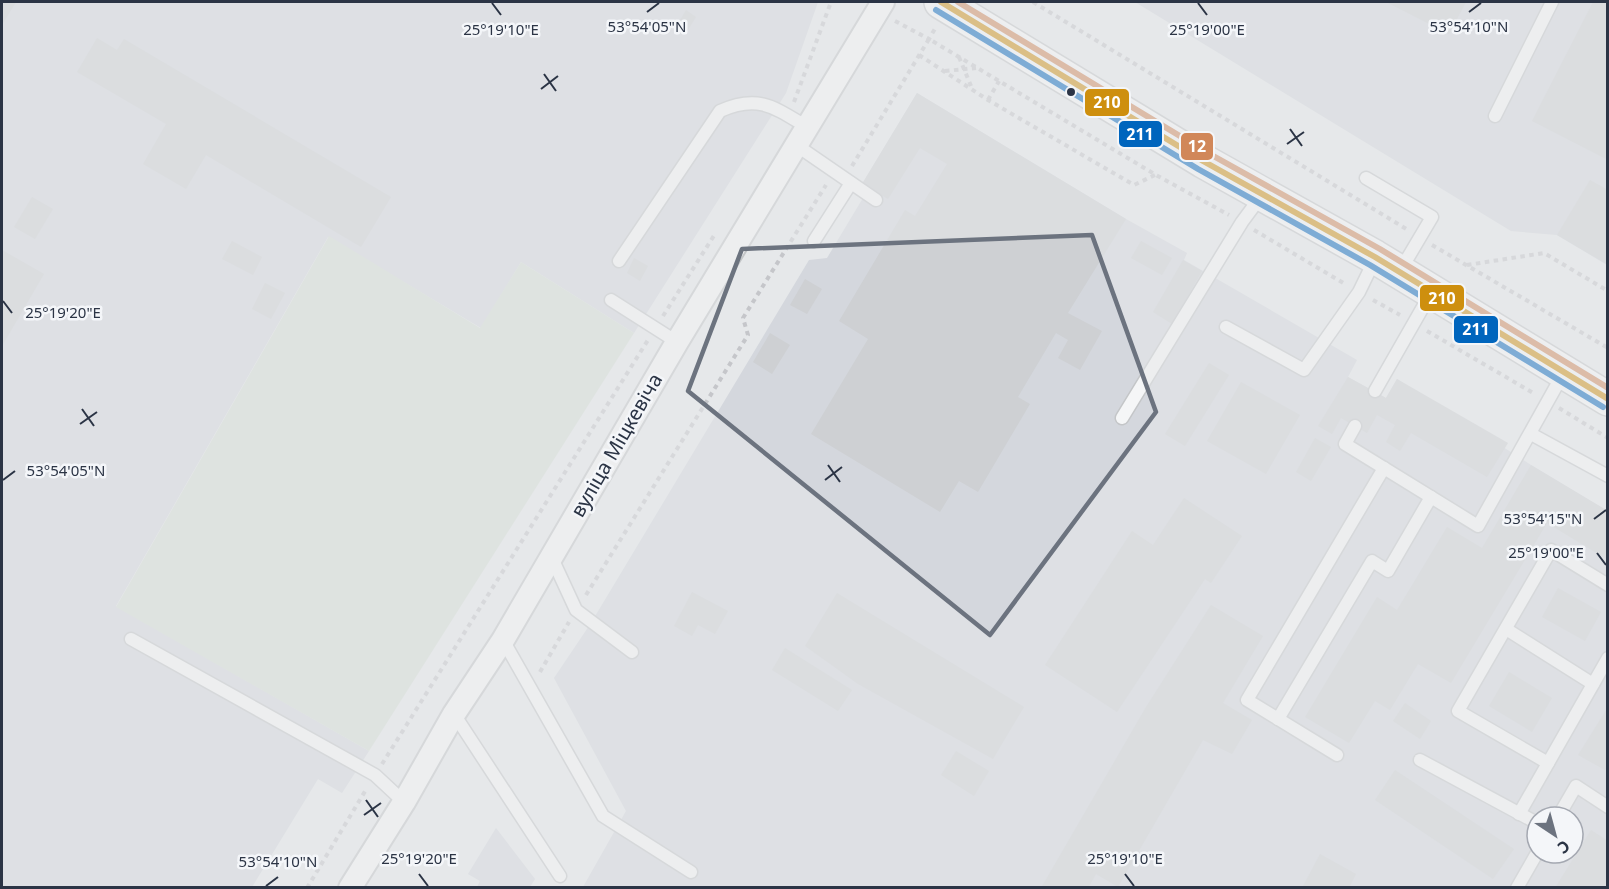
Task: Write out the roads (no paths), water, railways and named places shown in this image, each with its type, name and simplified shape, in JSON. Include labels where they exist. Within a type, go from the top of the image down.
[{"type":"main road","points":[[945,4],[1203,161],[1387,265],[1608,399]]},
{"type":"street","name":"вуліца Міцкевіча","points":[[350,888],[404,802],[454,714],[503,640],[677,342],[797,130],[880,7]]},
{"type":"lane","points":[[1495,116],[1552,2]]},
{"type":"lane","points":[[619,261],[720,111],[737,104],[755,102],[773,107],[848,180],[876,200]]},
{"type":"lane","points":[[1226,327],[1304,370],[1359,292],[1420,237],[1432,217],[1366,178]]},
{"type":"lane","points":[[814,241],[848,180]]},
{"type":"lane","points":[[1122,418],[1242,222],[1263,194]]},
{"type":"lane","points":[[1374,391],[1432,292]]},
{"type":"lane","points":[[611,300],[677,342]]},
{"type":"lane","points":[[1355,426],[1345,444],[1478,526],[1564,373]]},
{"type":"lane","points":[[1531,434],[1608,476]]},
{"type":"lane","points":[[1337,755],[1247,700],[1384,468]]},
{"type":"lane","points":[[1278,719],[1372,561],[1388,571],[1431,497]]},
{"type":"lane","points":[[1548,763],[1458,711],[1551,550],[1608,585]]},
{"type":"lane","points":[[551,556],[576,610],[632,652]]},
{"type":"lane","points":[[1506,629],[1593,684]]},
{"type":"lane","points":[[131,639],[375,775],[404,802]]},
{"type":"lane","points":[[503,640],[603,816],[691,872]]},
{"type":"lane","points":[[1519,814],[1608,658]]},
{"type":"lane","points":[[454,714],[560,876]]},
{"type":"lane","points":[[1420,760],[1525,817]]},
{"type":"lane","points":[[1565,805],[1576,786],[1608,807]]},
{"type":"lane","points":[[1517,888],[1530,865]]}]
